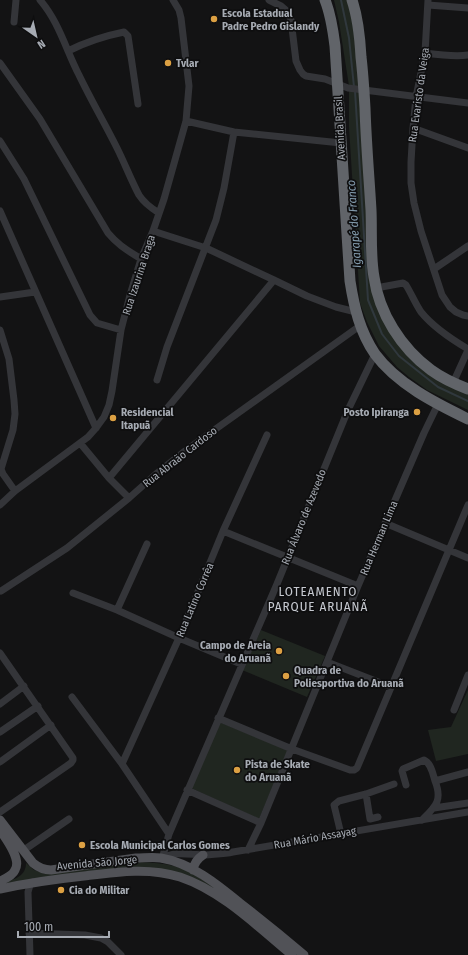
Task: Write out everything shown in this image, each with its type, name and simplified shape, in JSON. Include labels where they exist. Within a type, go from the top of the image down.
[{"type":"highway","name":"Avenida Brasil","points":[[325,0],[330,11],[336,46],[350,281],[360,325],[375,354],[384,365],[409,387],[468,419]]},
{"type":"highway","points":[[352,0],[359,35],[372,264],[376,288],[386,315],[405,345],[431,370],[453,383],[468,389]]},
{"type":"main road","points":[[0,820],[24,850]]},
{"type":"main road","points":[[0,830],[8,842],[16,859],[17,866],[12,874],[0,881]]},
{"type":"main road","name":"Avenida São Jorge","points":[[24,850],[38,867],[45,870],[149,857],[162,858],[178,863],[205,877],[304,955]]},
{"type":"main road","points":[[193,870],[193,865],[203,855]]},
{"type":"main road","name":"Avenida São Jorge","points":[[0,889],[33,882],[116,872],[139,871],[180,877],[201,886],[222,898],[292,955]]},
{"type":"main road","points":[[0,878],[12,874]]},
{"type":"street","points":[[14,22],[16,0]]},
{"type":"street","points":[[40,0],[62,35],[80,78],[117,148],[139,195],[147,205],[159,213]]},
{"type":"street","name":"Rua Izaurina Braga","points":[[0,505],[15,491],[80,443],[96,428],[104,417],[109,405],[121,330],[130,295],[159,213],[186,121],[189,86],[181,18],[179,10],[173,0]]},
{"type":"street","points":[[269,0],[285,9],[290,16],[296,61],[300,70],[306,76],[325,78],[348,88],[468,103]]},
{"type":"street","points":[[428,3],[468,8]]},
{"type":"street","name":"Rua Evaristo da Veiga","points":[[428,3],[425,53],[416,97],[413,128],[411,183],[421,231],[442,295],[450,307],[456,312],[468,316]]},
{"type":"street","points":[[68,51],[88,42],[124,32],[126,33],[128,36],[138,104]]},
{"type":"street","points":[[425,53],[459,56],[468,55]]},
{"type":"street","points":[[0,63],[40,119],[108,233],[121,246],[142,259]]},
{"type":"street","points":[[186,121],[234,132],[341,143]]},
{"type":"street","points":[[413,128],[468,148]]},
{"type":"street","points":[[157,380],[167,347],[188,290],[216,220],[224,188],[234,132]]},
{"type":"street","points":[[0,141],[24,179],[90,315],[97,323],[121,330]]},
{"type":"street","points":[[0,211],[96,428]]},
{"type":"street","points":[[153,231],[206,248],[307,296],[336,308],[356,312]]},
{"type":"street","points":[[434,269],[468,246]]},
{"type":"street","points":[[109,478],[274,280]]},
{"type":"street","points":[[376,288],[403,283],[406,285],[421,312],[432,324],[449,338],[468,349],[453,383]]},
{"type":"street","points":[[0,297],[35,292]]},
{"type":"street","name":"Rua Abraão Cardoso","points":[[1,591],[67,548],[185,450],[360,325]]},
{"type":"street","points":[[0,330],[9,359],[15,414],[13,430],[1,469],[15,491]]},
{"type":"street","name":"Rua Álvaro de Azevedo","points":[[162,858],[169,834],[277,584],[348,410],[375,354]]},
{"type":"street","name":"Rua Herman Lima","points":[[248,850],[292,749],[358,586],[438,404]]},
{"type":"street","name":"Rua Latino Corrêa","points":[[122,764],[179,638],[223,531],[267,435]]},
{"type":"street","points":[[80,443],[109,478],[129,498]]},
{"type":"street","points":[[218,718],[292,749],[350,770],[357,768],[468,505]]},
{"type":"street","points":[[385,523],[468,558]]},
{"type":"street","points":[[223,531],[358,586]]},
{"type":"street","points":[[117,610],[147,544]]},
{"type":"street","points":[[73,593],[117,610],[242,664]]},
{"type":"street","points":[[0,812],[71,763],[73,760],[38,706],[1,657]]},
{"type":"street","points":[[327,662],[391,687]]},
{"type":"street","points":[[454,710],[468,676]]},
{"type":"street","points":[[0,704],[24,686]]},
{"type":"street","points":[[72,697],[122,764],[169,834]]},
{"type":"street","points":[[0,732],[38,706]]},
{"type":"street","points":[[0,762],[51,725]]},
{"type":"street","points":[[406,785],[402,771],[403,769],[424,760],[427,761],[437,785],[438,800],[434,808],[422,820]]},
{"type":"street","points":[[435,781],[468,772]]},
{"type":"street","points":[[341,834],[334,805],[339,801],[366,794],[394,784]]},
{"type":"street","points":[[188,790],[261,823]]},
{"type":"street","points":[[366,794],[370,819],[378,817]]},
{"type":"street","points":[[434,808],[468,802]]},
{"type":"street","name":"Rua Mário Assayag","points":[[162,858],[174,854],[203,855],[248,850],[468,812]]},
{"type":"street","points":[[24,850],[69,819]]},
{"type":"street","points":[[30,955],[28,892],[33,882]]},
{"type":"street","points":[[29,933],[90,936],[101,938],[108,942],[121,955]]},
{"type":"shaded area","points":[[334,0],[350,0],[353,6],[372,270],[401,346],[468,393],[468,410],[427,390],[397,367],[379,346],[367,322],[360,303],[349,127],[349,86]]},
{"type":"shaded area","points":[[261,630],[325,656],[307,697],[242,670]]},
{"type":"shaded area","points":[[468,690],[468,754],[436,761],[428,730],[451,727]]},
{"type":"shaded area","points":[[219,722],[288,750],[259,819],[191,788]]},
{"type":"shaded area","points":[[126,862],[158,863],[181,868],[192,873],[220,891],[163,869],[126,867],[0,885],[21,875],[24,872],[26,863],[34,870],[46,874]]},
{"type":"waterway","name":"Igarapé do Franco","points":[[341,0],[349,38],[354,87]]},
{"type":"waterway","name":"Igarapé do Franco","points":[[355,91],[368,300],[382,334],[399,356],[438,387],[468,401]]},
{"type":"place","name":"Escola Estadual Padre Pedro Gislandy","points":[[214,19]]},
{"type":"place","name":"Tvlar","points":[[168,63]]},
{"type":"place","name":"Posto Ipiranga","points":[[417,412]]},
{"type":"place","name":"Residencial Itapuã","points":[[113,418]]},
{"type":"place","name":"Campo de Areia do Aruanã","points":[[279,651]]},
{"type":"place","name":"Quadra de Poliesportiva do Aruanã","points":[[286,676]]},
{"type":"place","name":"Pista de Skate do Aruanã","points":[[237,770]]},
{"type":"place","name":"Escola Municipal Carlos Gomes","points":[[82,845]]},
{"type":"place","name":"Cia do Militar","points":[[61,890]]},
{"type":"district","name":"LOTEAMENTO PARQUE ARUANÃ","points":[[318,598]]}]
